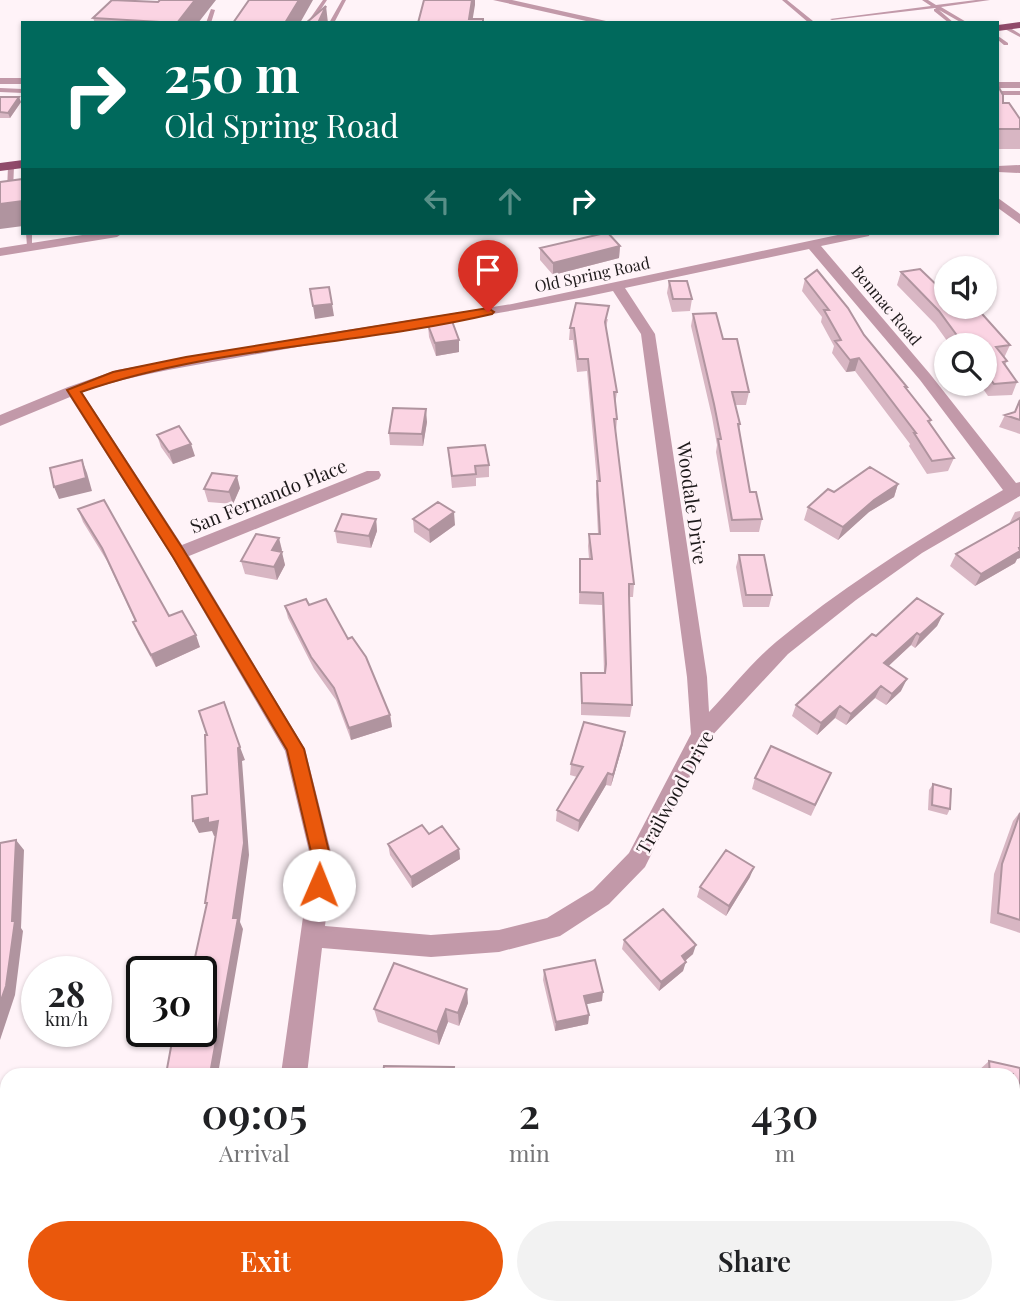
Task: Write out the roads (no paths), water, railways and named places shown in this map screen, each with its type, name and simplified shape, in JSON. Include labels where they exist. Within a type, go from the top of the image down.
[{"type":"main road","points":[[1001,27],[1020,25]]},
{"type":"street","points":[[498,0],[600,21]]},
{"type":"street","points":[[0,80],[21,81]]},
{"type":"street","points":[[999,85],[1019,89]]},
{"type":"street","points":[[999,169],[1020,169]]},
{"type":"street","points":[[999,205],[1020,220]]},
{"type":"street","points":[[0,251],[29,239],[88,235]]},
{"type":"street","name":"Old Spring Road","points":[[0,421],[73,390],[117,375],[186,361],[512,308],[853,235]]},
{"type":"street","name":"Benmac Road","points":[[811,243],[1016,489]]},
{"type":"street","name":"Woodale Drive","points":[[618,287],[648,334],[697,677],[701,734]]},
{"type":"street","points":[[73,390],[178,553],[295,749],[322,860],[295,1068]]},
{"type":"street","name":"San Fernando Place","points":[[178,553],[373,475]]},
{"type":"street","name":"Trailwood Drive","points":[[314,936],[430,946],[499,941],[552,928],[601,897],[637,860],[701,734],[781,649],[850,595],[916,549],[1016,489]]},
{"type":"lane","points":[[310,21],[325,0]]},
{"type":"lane","points":[[332,21],[344,0]]},
{"type":"lane","points":[[783,0],[810,21]]},
{"type":"lane","points":[[924,0],[963,21]]},
{"type":"lane","points":[[952,0],[958,4]]},
{"type":"lane","points":[[832,19],[988,0]]},
{"type":"lane","points":[[934,7],[949,21]]},
{"type":"lane","points":[[209,21],[213,10]]},
{"type":"lane","points":[[1001,27],[1020,36]]},
{"type":"lane","points":[[999,39],[1006,44]]},
{"type":"lane","points":[[999,93],[1019,89]]},
{"type":"lane","points":[[0,90],[21,91]]},
{"type":"lane","points":[[8,199],[12,180],[11,165]]}]
